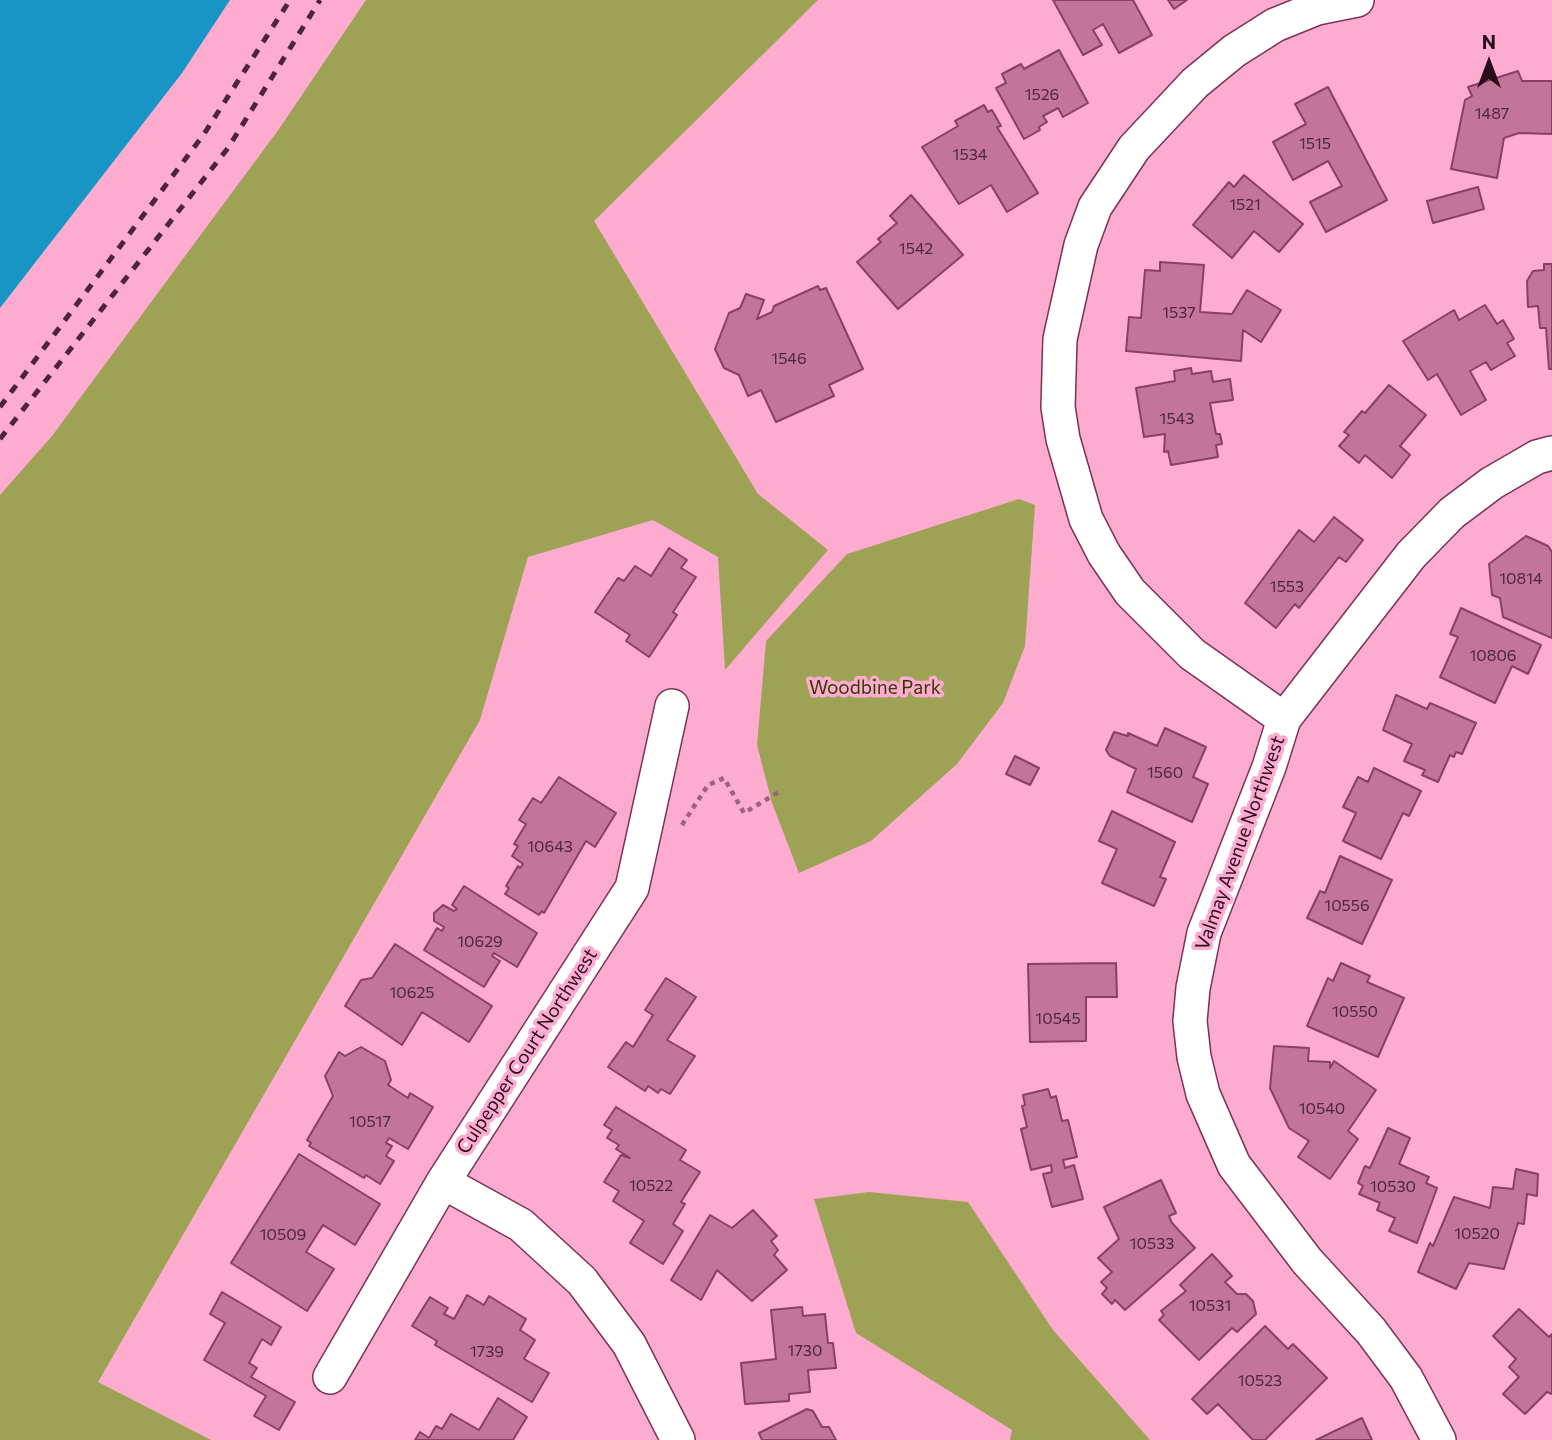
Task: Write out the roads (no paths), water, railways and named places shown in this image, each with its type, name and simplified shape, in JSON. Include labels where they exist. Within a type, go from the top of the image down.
[{"type":"street","points":[[1284,719],[1192,654],[1137,600],[1104,554],[1086,519],[1072,479],[1058,407],[1059,349],[1071,284],[1095,207],[1135,148],[1195,83],[1234,51],[1275,25],[1306,12],[1357,0]]},
{"type":"street","name":"Valmay Avenue Northwest","points":[[1439,1440],[1399,1368],[1371,1331],[1307,1261],[1234,1165],[1202,1094],[1194,1057],[1191,1021],[1193,988],[1204,933],[1269,767],[1284,719],[1411,555],[1452,513],[1492,483],[1537,457],[1552,453]]},
{"type":"street","name":"Culpepper Court Northwest","points":[[330,1377],[443,1182],[632,888],[672,706]]},
{"type":"street","points":[[443,1182],[521,1225],[582,1281],[629,1344],[678,1440]]},
{"type":"water","points":[[0,0],[230,0],[182,73],[0,308]]},
{"type":"railway","points":[[0,407],[204,134],[290,0]]},
{"type":"railway","points":[[0,439],[228,148],[320,0]]},
{"type":"park label","name":"Woodbine Park","points":[[875,688]]}]
